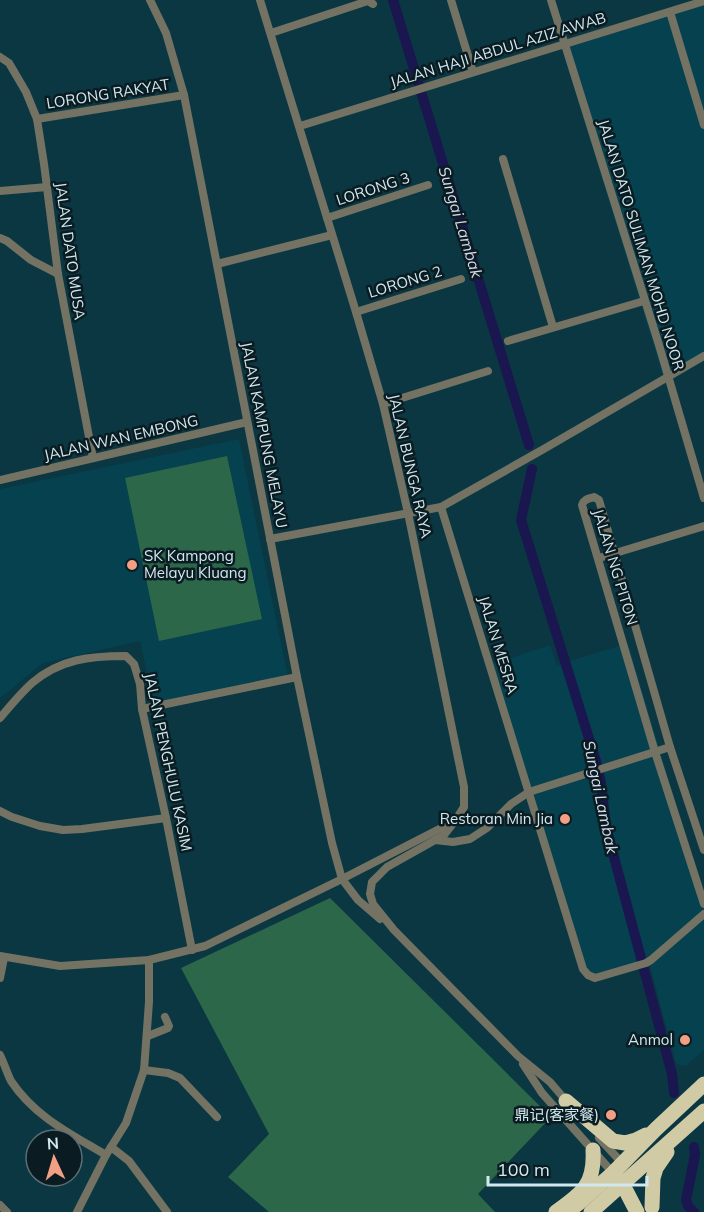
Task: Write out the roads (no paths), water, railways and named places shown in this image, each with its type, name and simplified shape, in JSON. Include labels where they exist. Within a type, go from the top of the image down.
[{"type":"highway","points":[[591,1212],[656,1129],[704,1084]]},
{"type":"highway","points":[[567,1101],[613,1141],[625,1143],[636,1140],[656,1129]]},
{"type":"highway","points":[[567,1212],[684,1130],[704,1111]]},
{"type":"highway","points":[[653,1210],[653,1178],[656,1168],[684,1130]]},
{"type":"highway","points":[[556,1212],[580,1194],[590,1180],[594,1167],[593,1150]]},
{"type":"highway","points":[[623,1174],[653,1210]]},
{"type":"highway","points":[[623,1174],[637,1212]]},
{"type":"street","name":"JALAN KAMPUNG MELAYU","points":[[150,0],[166,33],[184,95],[297,677],[332,843],[342,879]]},
{"type":"street","name":"JALAN BUNGA RAYA","points":[[260,0],[383,404],[408,513],[464,787],[464,807],[455,821]]},
{"type":"street","points":[[451,0],[473,72]]},
{"type":"street","name":"JALAN DATO SULIMAN MOHD NOOR","points":[[551,0],[704,498]]},
{"type":"street","points":[[271,33],[368,1],[373,4]]},
{"type":"street","name":"JALAN HAJI ABDUL AZIZ AWAB","points":[[300,126],[704,1]]},
{"type":"street","points":[[670,12],[703,119]]},
{"type":"street","name":"JALAN DATO MUSA","points":[[0,57],[9,63],[26,92],[37,119],[58,274],[93,458]]},
{"type":"street","name":"LORONG RAKYAT","points":[[37,119],[184,95]]},
{"type":"street","points":[[503,159],[554,327]]},
{"type":"street","name":"LORONG 3","points":[[327,218],[428,185]]},
{"type":"street","points":[[0,190],[47,187]]},
{"type":"street","points":[[217,264],[332,235]]},
{"type":"street","points":[[0,238],[31,260],[58,274]]},
{"type":"street","name":"LORONG 2","points":[[356,312],[461,279]]},
{"type":"street","points":[[508,341],[644,301]]},
{"type":"street","points":[[270,539],[441,507],[704,356]]},
{"type":"street","points":[[383,404],[488,371]]},
{"type":"street","name":"JALAN WAN EMBONG","points":[[0,480],[247,422]]},
{"type":"street","name":"JALAN NG PITON","points":[[704,850],[670,747],[599,500],[594,497],[586,500],[582,505],[655,752],[704,904]]},
{"type":"street","name":"JALAN MESRA","points":[[441,507],[583,969],[595,978],[651,960],[704,914]]},
{"type":"street","points":[[599,558],[704,526]]},
{"type":"street","name":"JALAN PENGHULU KASIM","points":[[0,717],[32,683],[66,662],[89,657],[126,656],[134,664],[140,684],[142,709],[192,950]]},
{"type":"street","points":[[142,709],[297,677]]},
{"type":"street","points":[[435,840],[453,842],[470,839],[488,828],[511,804],[529,792],[670,747]]},
{"type":"street","points":[[0,811],[12,818],[63,830],[82,830],[166,818]]},
{"type":"street","points":[[455,821],[444,835],[387,867],[372,882],[369,894],[373,904],[394,930],[518,1056],[550,1082],[623,1174]]},
{"type":"street","points":[[0,978],[2,957],[60,966],[149,960],[205,946],[455,821]]},
{"type":"street","points":[[342,879],[358,900],[394,930]]},
{"type":"street","points":[[77,1212],[126,1123],[144,1070],[148,1036],[149,960]]},
{"type":"street","points":[[148,1036],[168,1028],[165,1017]]},
{"type":"street","points":[[0,1055],[10,1079],[23,1097],[46,1119],[129,1161],[167,1212]]},
{"type":"street","points":[[518,1056],[542,1093],[593,1150],[623,1174]]},
{"type":"street","points":[[144,1070],[168,1073],[180,1078],[217,1117]]},
{"type":"street","points":[[0,1205],[7,1212]]},
{"type":"waterway","name":"Sungai Lambak","points":[[393,0],[529,445]]},
{"type":"waterway","name":"Sungai Lambak","points":[[532,469],[521,520],[596,761],[606,827],[672,1074],[674,1093]]},
{"type":"waterway","name":"Sungai Lambak","points":[[694,1147],[695,1155],[686,1200],[694,1212]]},
{"type":"place","name":"SK Kampong Melayu Kluang","points":[[132,565]]},
{"type":"place","name":"Restoran Min Jia","points":[[565,819]]},
{"type":"place","name":"Anmol","points":[[685,1040]]},
{"type":"place","name":"鼎记(客家餐)","points":[[611,1115]]}]
